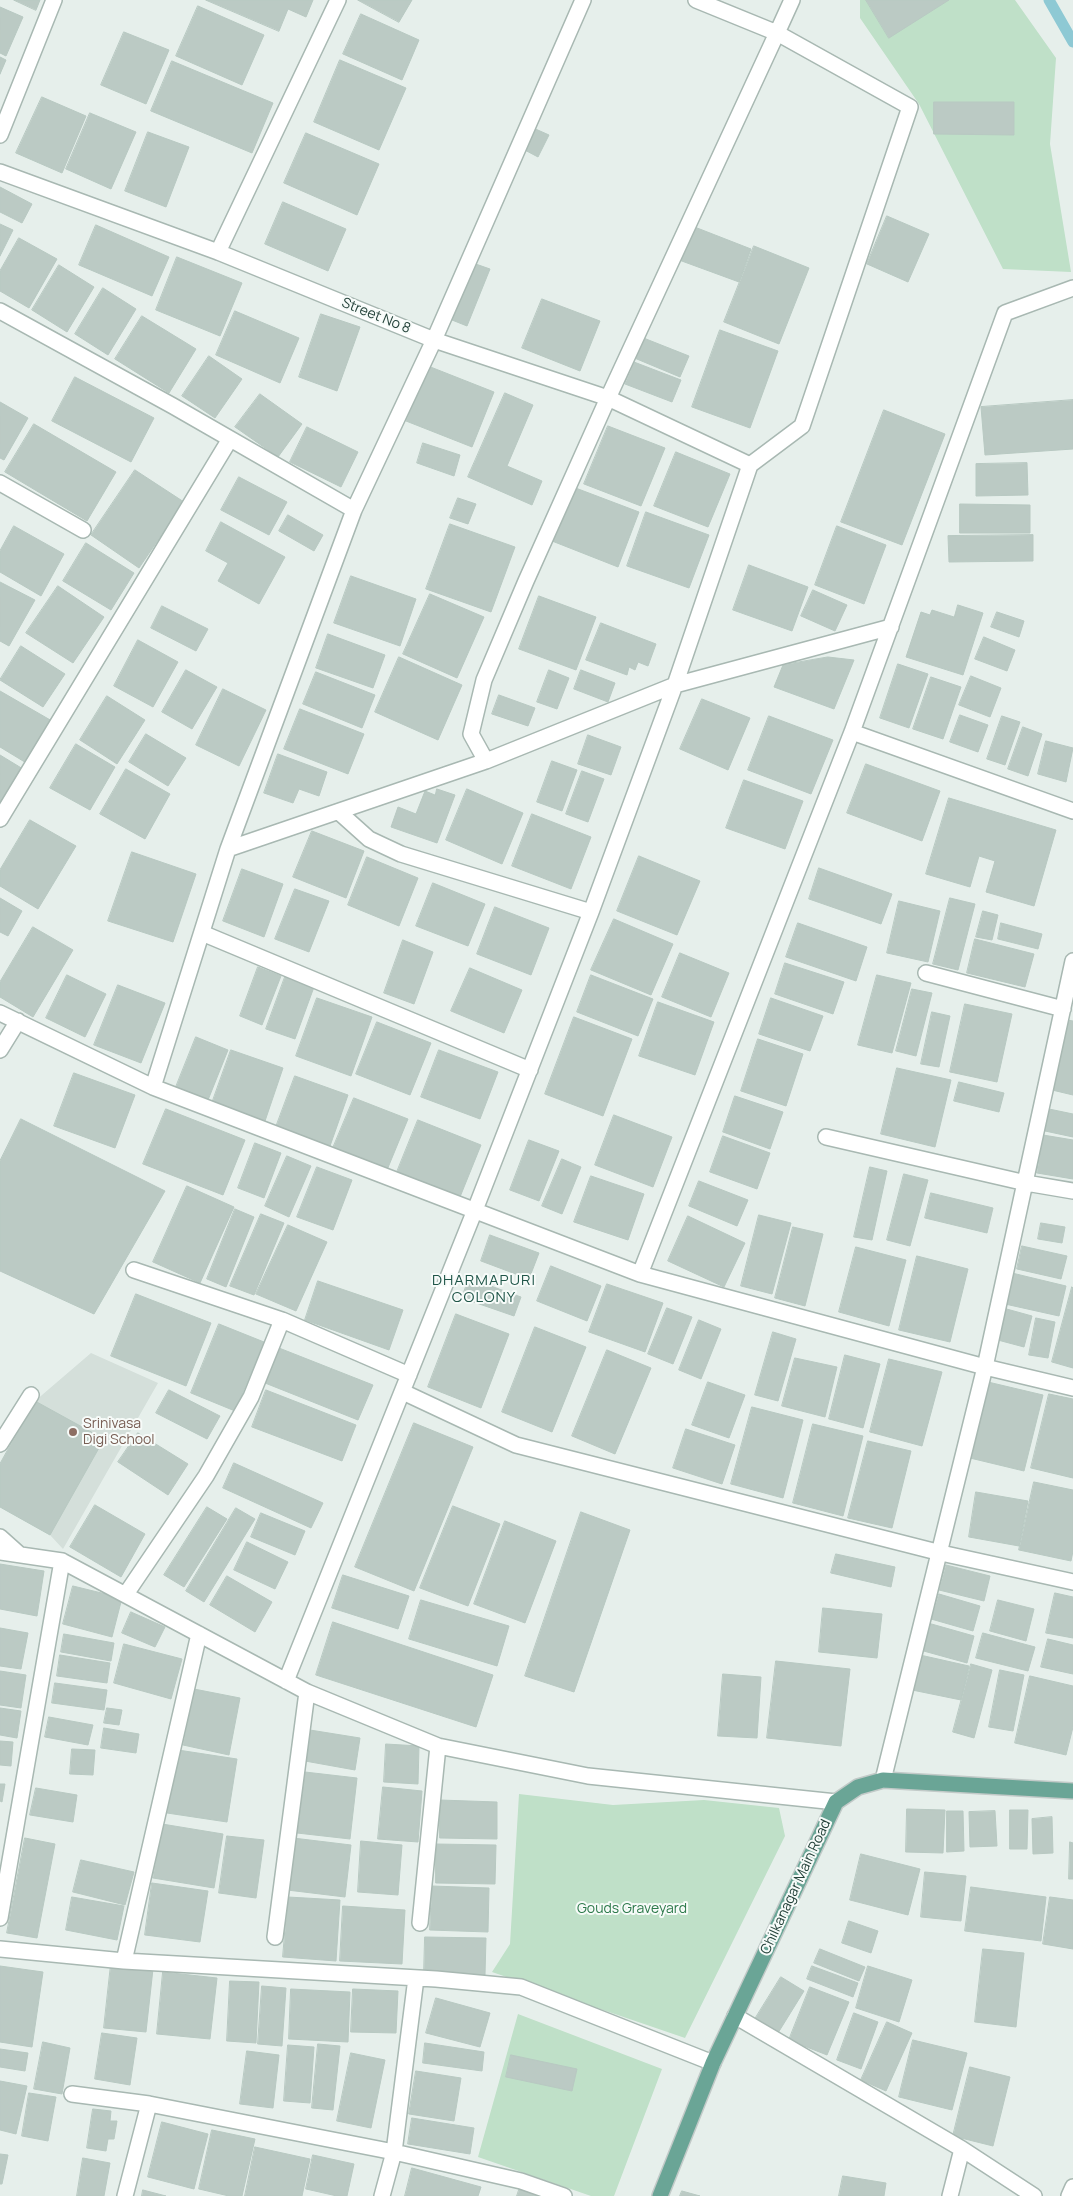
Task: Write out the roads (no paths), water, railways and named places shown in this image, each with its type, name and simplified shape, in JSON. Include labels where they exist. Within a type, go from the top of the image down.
[{"type":"main road","name":"Chilkanagar Main Road","points":[[660,2196],[713,2063],[836,1802],[858,1787],[883,1780],[1073,1791]]},
{"type":"street","points":[[0,135],[54,0]]},
{"type":"street","points":[[218,252],[338,0]]},
{"type":"street","points":[[153,1087],[228,850],[354,510],[434,340],[583,0]]},
{"type":"street","points":[[286,1681],[476,1210],[591,912],[675,685],[750,465],[802,426],[910,107],[777,33],[696,0]]},
{"type":"street","points":[[486,761],[471,734],[484,680],[608,398],[792,0]]},
{"type":"street","name":"Street No 8","points":[[0,172],[218,252],[434,340],[608,398],[750,465]]},
{"type":"street","points":[[640,1274],[852,732],[1005,313],[1073,288]]},
{"type":"street","points":[[0,311],[354,510]]},
{"type":"street","points":[[0,819],[230,439]]},
{"type":"street","points":[[0,482],[83,530]]},
{"type":"street","points":[[228,850],[340,813],[486,761],[675,685],[891,627]]},
{"type":"street","points":[[852,732],[1073,811]]},
{"type":"street","points":[[340,813],[369,839],[400,854],[591,912]]},
{"type":"street","points":[[202,933],[530,1070]]},
{"type":"street","points":[[883,1780],[986,1367],[1073,961]]},
{"type":"street","points":[[926,973],[1063,1009]]},
{"type":"street","points":[[0,1013],[153,1087],[640,1274],[986,1367],[1073,1388]]},
{"type":"street","points":[[0,1050],[18,1022]]},
{"type":"street","points":[[826,1137],[1073,1191]]},
{"type":"street","points":[[134,1270],[282,1320],[409,1375]]},
{"type":"street","points":[[126,1594],[206,1476],[251,1397],[282,1320]]},
{"type":"street","points":[[403,1392],[516,1445],[941,1553],[1073,1582]]},
{"type":"street","points":[[0,1444],[31,1395]]},
{"type":"street","points":[[0,1537],[19,1554]]},
{"type":"street","points":[[0,1552],[62,1561],[307,1692],[438,1746],[588,1776],[836,1802]]},
{"type":"street","points":[[0,1918],[62,1561]]},
{"type":"street","points":[[124,1961],[199,1634]]},
{"type":"street","points":[[275,1937],[307,1692]]},
{"type":"street","points":[[420,1923],[438,1746]]},
{"type":"street","points":[[0,1949],[124,1961],[416,1978],[521,1987],[713,2063]]},
{"type":"street","points":[[382,2196],[394,2152],[416,1978]]},
{"type":"street","points":[[736,2016],[962,2149],[1034,2196]]},
{"type":"street","points":[[72,2094],[149,2104],[394,2152],[521,2181],[564,2196]]},
{"type":"street","points":[[124,2196],[149,2104]]},
{"type":"street","points":[[950,2196],[962,2149]]},
{"type":"street","points":[[1069,2196],[1073,2187]]},
{"type":"waterway","points":[[1049,0],[1073,42]]},
{"type":"place","name":"Srinivasa Digi School","points":[[73,1432]]},
{"type":"district","name":"DHARMAPURI COLONY","points":[[484,1290]]},
{"type":"park label","name":"Gouds Graveyard","points":[[632,1909]]}]
